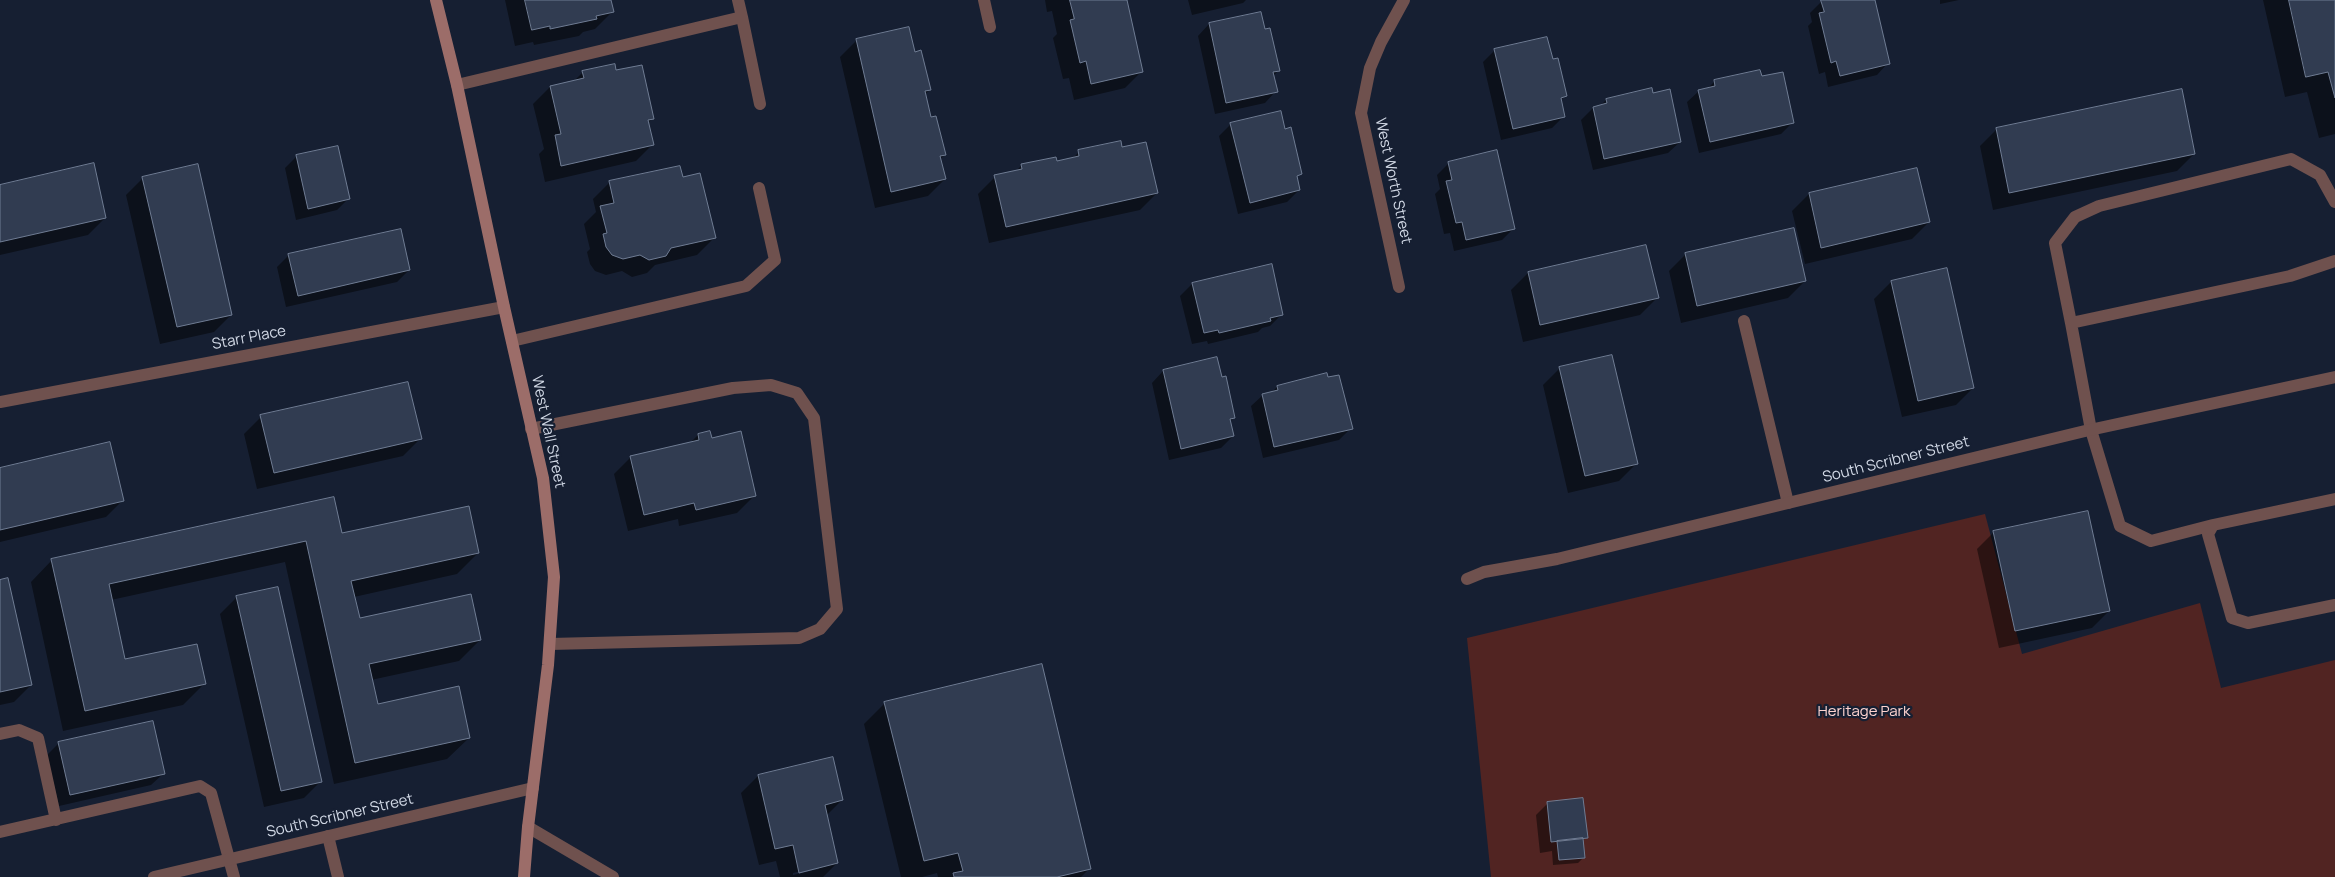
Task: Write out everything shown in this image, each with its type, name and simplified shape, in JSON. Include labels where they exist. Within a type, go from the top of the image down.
[{"type":"street","name":"West Wall Street","points":[[436,0],[457,85],[504,307],[543,478],[554,577],[550,644],[528,827],[524,877]]},
{"type":"street","points":[[738,0],[760,104]]},
{"type":"street","points":[[984,0],[990,27]]},
{"type":"street","name":"West Worth Street","points":[[1399,287],[1361,113],[1370,68],[1381,42],[1404,0]]},
{"type":"street","points":[[457,85],[742,17]]},
{"type":"street","points":[[2335,202],[2320,175],[2291,159],[2099,206],[2075,217],[2055,243],[2091,430],[2120,526],[2151,541],[2213,525],[2335,499]]},
{"type":"street","points":[[512,341],[746,286],[775,260],[758,188]]},
{"type":"street","points":[[2071,323],[2290,276],[2335,261]]},
{"type":"street","name":"Starr Place","points":[[0,402],[504,307]]},
{"type":"street","points":[[1744,321],[1788,503]]},
{"type":"street","name":"South Scribner Street","points":[[1466,579],[1484,572],[1557,559],[2091,430],[2335,377]]},
{"type":"street","points":[[531,429],[733,388],[771,385],[797,393],[814,418],[837,609],[820,629],[799,638],[550,644]]},
{"type":"street","points":[[2213,525],[2208,534],[2232,618],[2248,623],[2335,605]]},
{"type":"street","points":[[0,734],[19,730],[38,738],[56,820]]},
{"type":"street","points":[[0,832],[200,786],[211,793],[234,877]]},
{"type":"street","name":"South Scribner Street","points":[[154,877],[533,788]]},
{"type":"street","points":[[528,827],[613,877]]},
{"type":"street","points":[[328,836],[338,877]]},
{"type":"green space","name":"Heritage Park","points":[[1985,514],[2022,654],[2200,603],[2221,688],[2335,660],[2335,877],[1491,877],[1467,638]]},
{"type":"building","points":[[525,0],[611,0],[614,12],[596,16],[597,19],[550,29],[550,26],[532,30]]},
{"type":"building","points":[[1070,0],[1127,0],[1143,72],[1091,84],[1086,61],[1080,63],[1070,20],[1074,19]]},
{"type":"building","points":[[1821,0],[1875,0],[1890,64],[1840,76],[1836,61],[1831,63],[1819,13],[1824,12]]},
{"type":"building","points":[[2289,0],[2335,0],[2335,98],[2328,72],[2306,77]]},
{"type":"building","points":[[1261,12],[1265,29],[1270,28],[1280,71],[1273,72],[1278,92],[1226,103],[1209,23]]},
{"type":"building","points":[[909,27],[915,52],[921,50],[931,90],[925,91],[931,117],[936,116],[946,155],[940,156],[946,179],[891,192],[856,39]]},
{"type":"building","points":[[1547,37],[1553,59],[1558,58],[1567,96],[1561,98],[1565,117],[1513,129],[1494,49]]},
{"type":"building","points":[[615,64],[616,70],[642,65],[654,119],[648,120],[654,145],[561,166],[555,135],[561,134],[550,86],[584,78],[582,71]]},
{"type":"building","points":[[1760,70],[1762,76],[1783,72],[1794,123],[1710,142],[1698,90],[1715,86],[1714,80]]},
{"type":"building","points":[[1652,88],[1653,93],[1670,89],[1681,142],[1604,159],[1593,107],[1607,103],[1606,99]]},
{"type":"building","points":[[2182,89],[2195,154],[2009,193],[1996,128]]},
{"type":"building","points":[[1281,111],[1285,129],[1291,127],[1302,174],[1297,176],[1300,190],[1250,203],[1230,123]]},
{"type":"building","points":[[1121,141],[1122,147],[1146,142],[1158,193],[1006,227],[994,175],[1022,169],[1021,164],[1056,157],[1057,161],[1079,156],[1078,150]]},
{"type":"building","points":[[338,146],[350,199],[308,209],[296,155]]},
{"type":"building","points":[[1497,150],[1515,229],[1466,240],[1462,222],[1456,223],[1446,181],[1452,180],[1448,162]]},
{"type":"building","points":[[94,163],[106,218],[0,242],[0,185]]},
{"type":"building","points":[[198,164],[232,315],[177,327],[142,177]]},
{"type":"building","points":[[680,166],[683,177],[700,173],[716,238],[671,248],[666,256],[649,260],[640,255],[623,259],[612,255],[606,247],[603,234],[607,233],[600,206],[614,203],[609,181]]},
{"type":"building","points":[[1917,168],[1930,222],[1821,248],[1809,193]]},
{"type":"building","points":[[1794,228],[1806,281],[1697,306],[1685,253]]},
{"type":"building","points":[[401,229],[410,270],[298,296],[288,254]]},
{"type":"building","points":[[1646,245],[1659,298],[1540,325],[1528,272]]},
{"type":"building","points":[[1272,264],[1283,315],[1270,318],[1271,321],[1219,333],[1218,330],[1204,333],[1192,283]]},
{"type":"building","points":[[1947,268],[1974,388],[1918,401],[1891,281]]},
{"type":"building","points":[[1612,355],[1638,464],[1585,476],[1559,367]]},
{"type":"building","points":[[1217,357],[1222,377],[1226,376],[1235,418],[1230,419],[1234,436],[1181,449],[1163,370]]},
{"type":"building","points":[[1327,373],[1328,377],[1339,375],[1353,429],[1274,447],[1262,394],[1278,390],[1277,386]]},
{"type":"building","points":[[408,382],[422,439],[274,473],[260,415]]},
{"type":"building","points":[[710,431],[712,438],[741,431],[756,496],[696,510],[694,503],[644,515],[630,456],[699,440],[698,434]]},
{"type":"building","points":[[110,442],[124,501],[0,530],[0,468]]},
{"type":"building","points":[[334,497],[342,533],[469,506],[479,553],[351,581],[360,618],[471,594],[481,640],[369,664],[378,704],[459,686],[470,738],[355,763],[306,541],[109,584],[125,659],[197,644],[206,684],[85,711],[51,559]]},
{"type":"building","points":[[2088,511],[2110,611],[2015,631],[1993,531]]},
{"type":"building","points":[[8,578],[32,685],[0,692],[0,580]]},
{"type":"building","points":[[278,587],[322,782],[281,791],[236,596]]},
{"type":"building","points":[[1042,664],[1091,869],[1057,877],[954,877],[953,873],[963,871],[958,853],[924,861],[884,702]]},
{"type":"building","points":[[153,721],[165,774],[70,795],[58,742]]},
{"type":"building","points":[[833,757],[843,800],[825,805],[838,863],[799,873],[793,845],[775,849],[758,775]]},
{"type":"building","points":[[1583,798],[1588,838],[1551,842],[1547,802]]},
{"type":"building","points":[[1583,838],[1585,858],[1559,860],[1557,841]]}]
